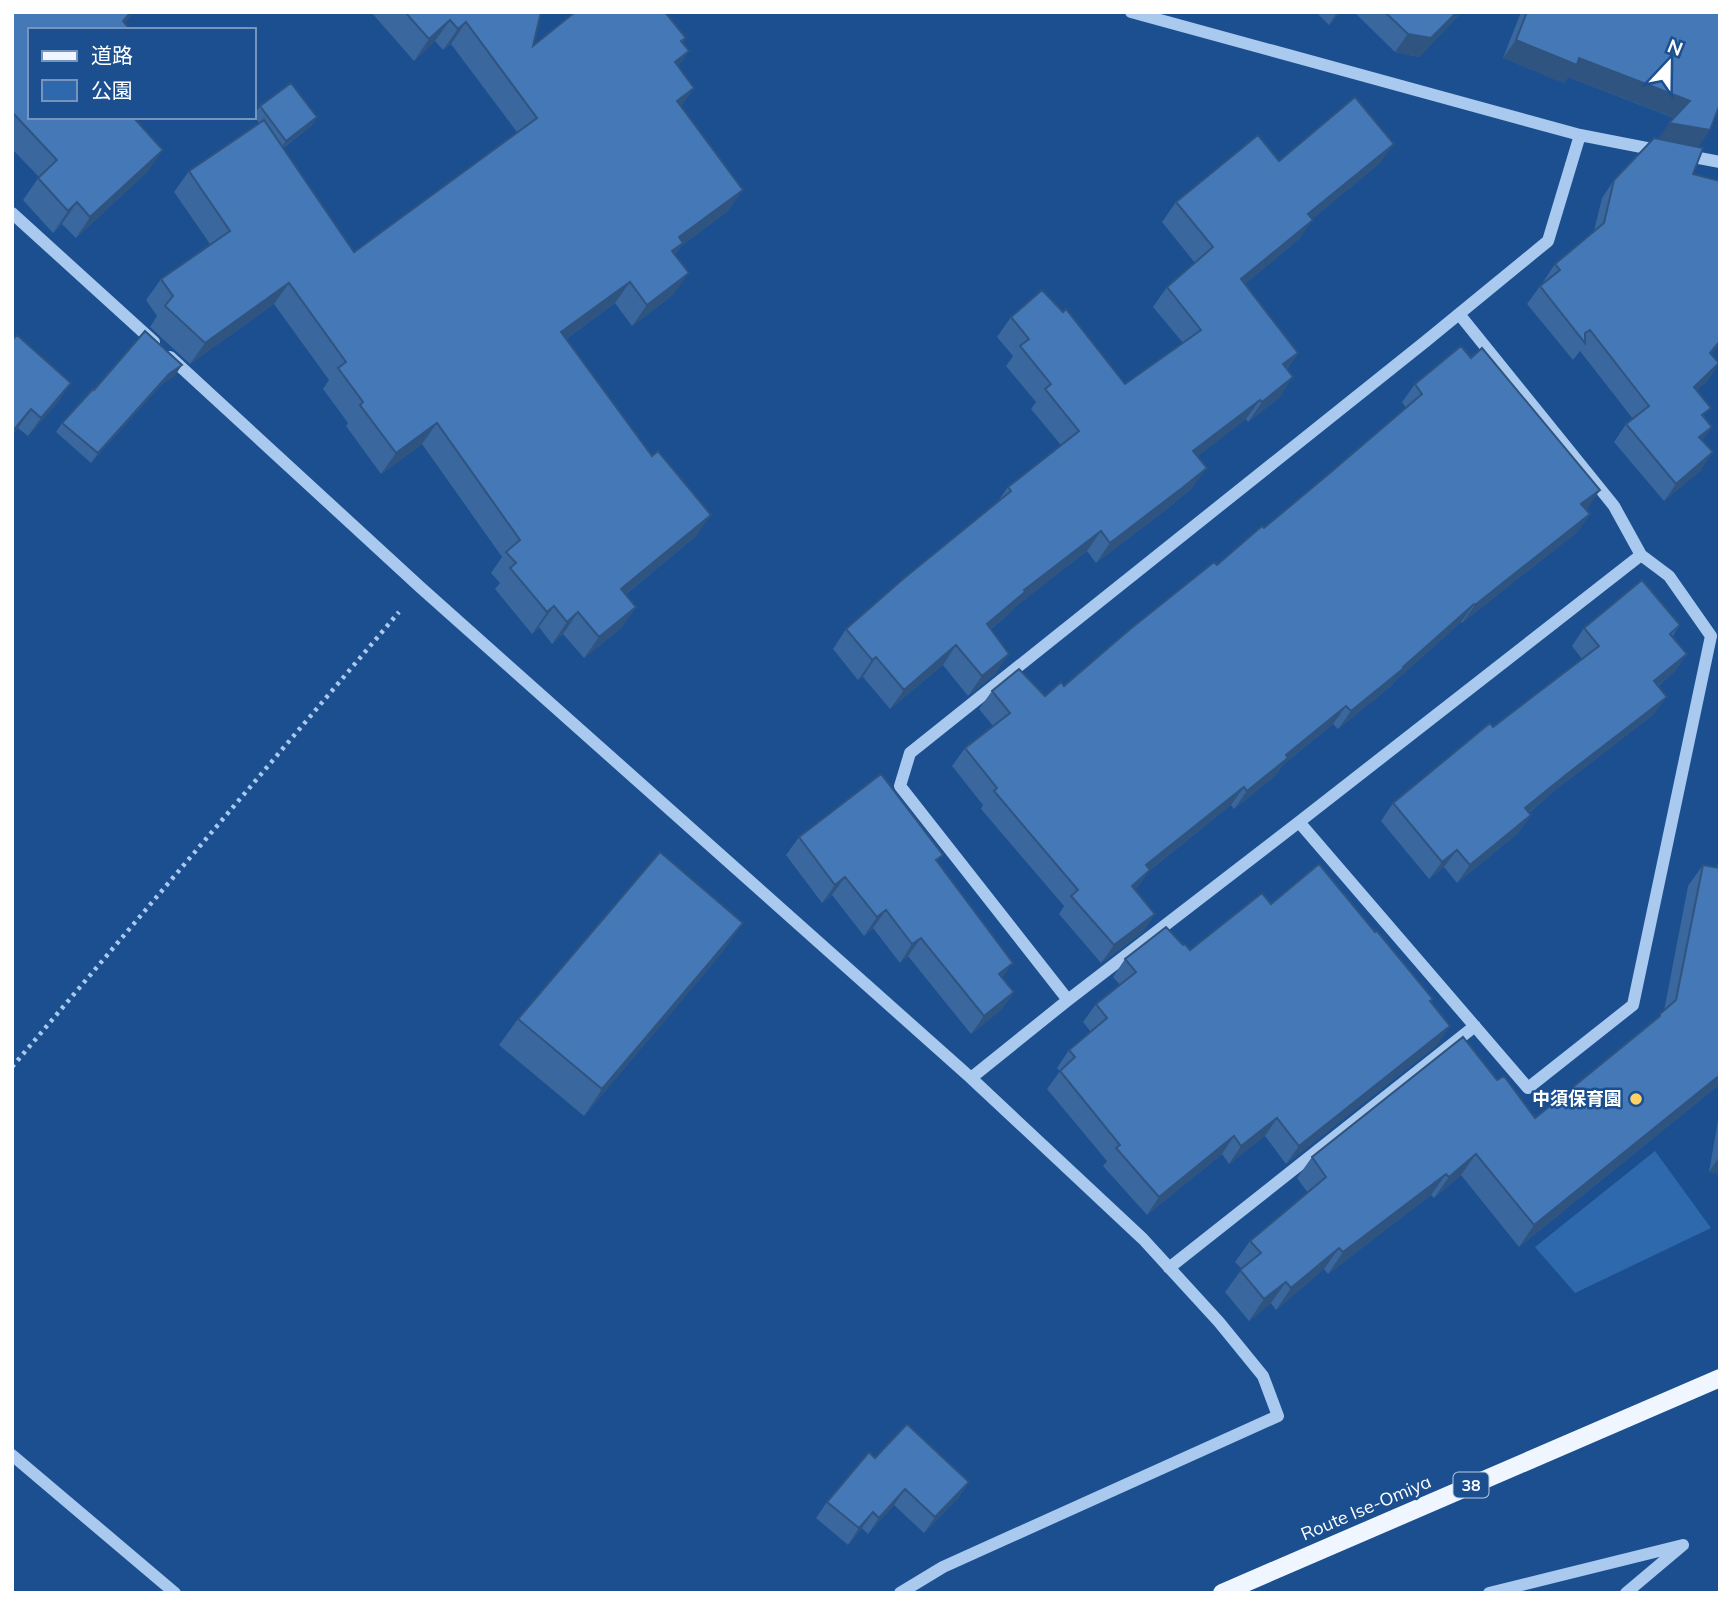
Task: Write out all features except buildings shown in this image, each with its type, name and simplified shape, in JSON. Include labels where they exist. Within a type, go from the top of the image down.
[{"type":"main road","name":"Route Ise-Omiya","points":[[1222,1593],[1720,1378]]},
{"type":"street","points":[[1131,12],[1580,135],[1720,162]]},
{"type":"street","points":[[1068,1000],[900,786],[910,753],[1548,241],[1580,135]]},
{"type":"street","points":[[12,213],[420,587],[971,1078],[1143,1239],[1219,1322],[1263,1376],[1278,1416],[943,1567],[900,1593]]},
{"type":"street","points":[[1299,822],[1528,1088],[1633,1005],[1711,636],[1669,576],[1642,555],[1614,506],[1459,314]]},
{"type":"street","points":[[971,1078],[1642,555]]},
{"type":"street","points":[[1169,1268],[1475,1026]]},
{"type":"street","points":[[12,1455],[175,1593]]},
{"type":"street","points":[[1489,1593],[1683,1545],[1626,1593]]},
{"type":"path","points":[[12,1067],[420,587]]},
{"type":"green space","points":[[1655,1151],[1711,1228],[1575,1293],[1535,1247]]},
{"type":"place","name":"中須保育園","points":[[1636,1099]]}]
